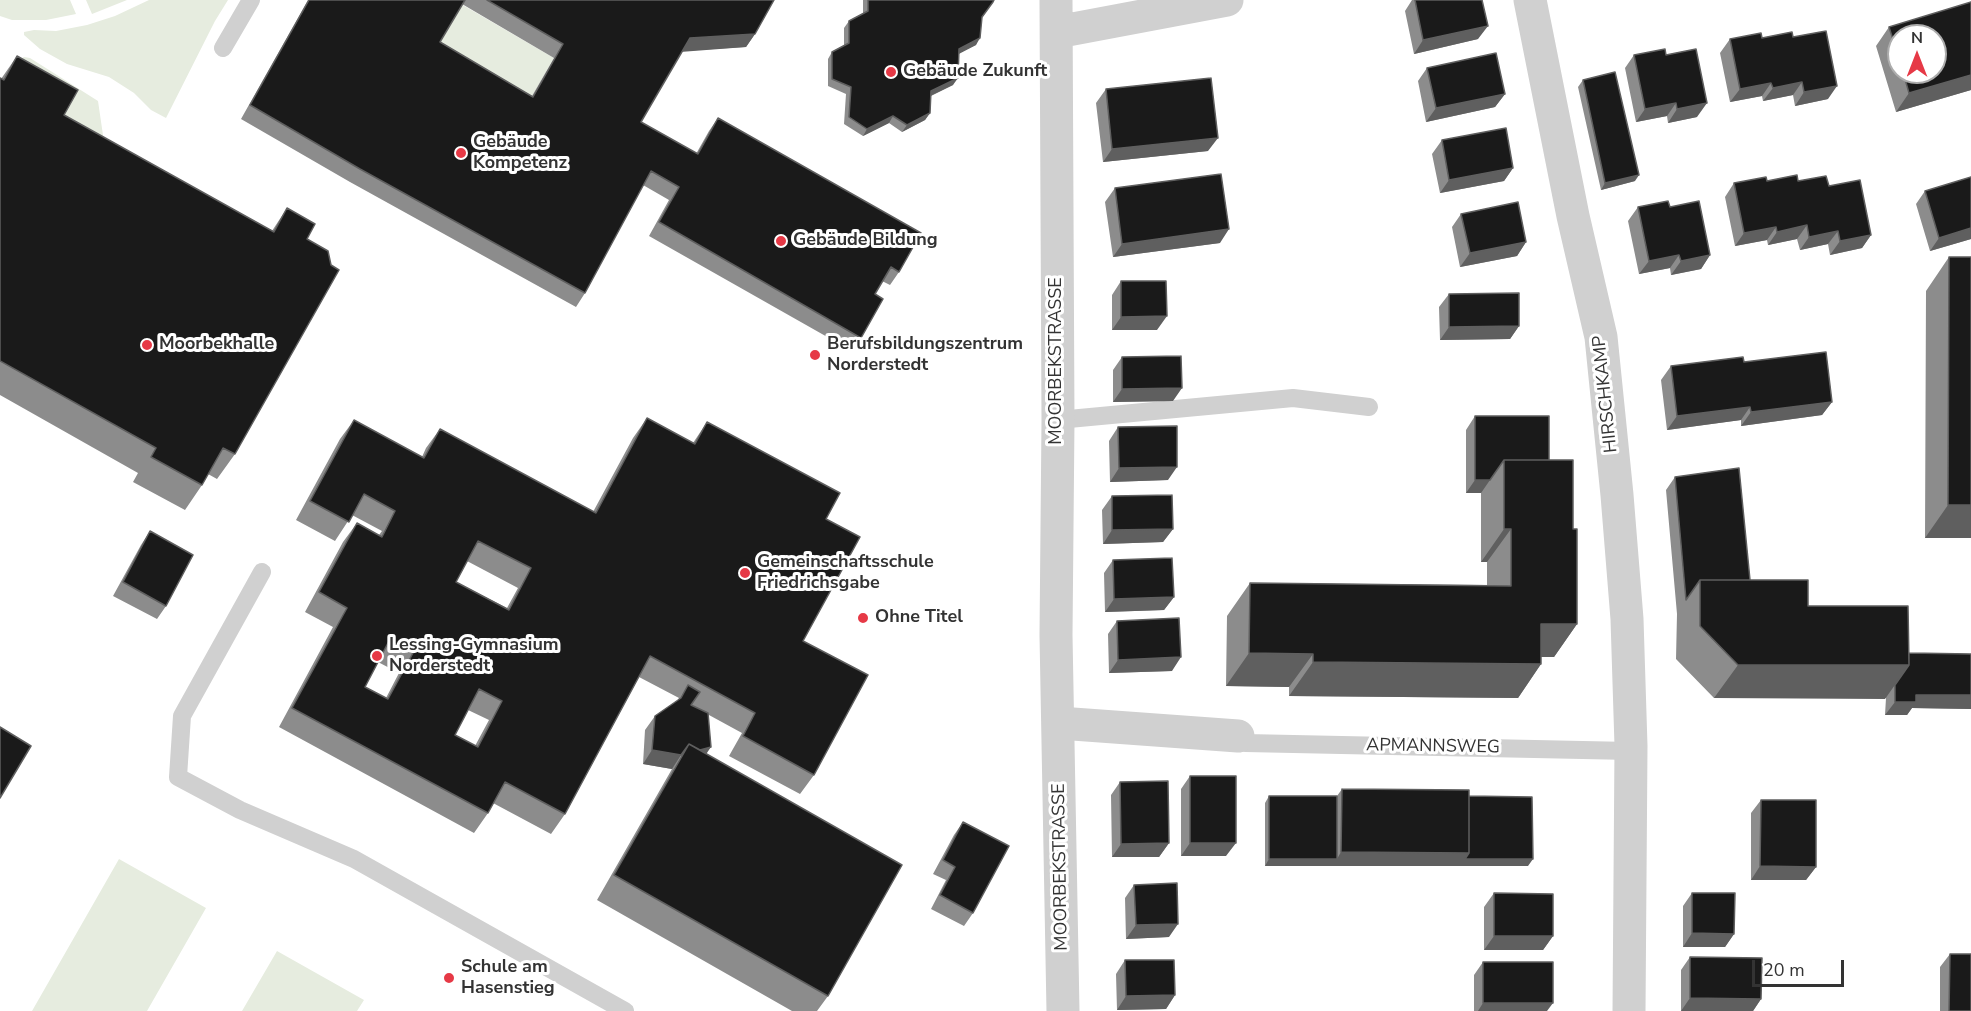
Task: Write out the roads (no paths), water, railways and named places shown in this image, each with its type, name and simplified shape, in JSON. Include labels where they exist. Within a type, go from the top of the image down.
[{"type":"street","name":"MOORBEKSTRASSE","points":[[1056,0],[1058,420],[1056,635],[1063,1011]]},
{"type":"street","points":[[1057,32],[1227,0]]},
{"type":"street","name":"HIRSCHKAMP","points":[[1530,0],[1573,216],[1601,337],[1617,495],[1627,619],[1631,751],[1629,1011]]},
{"type":"street","points":[[1059,723],[1238,736]]},
{"type":"lane","points":[[224,48],[251,0]]},
{"type":"lane","points":[[1058,420],[1293,398],[1369,407]]},
{"type":"lane","points":[[262,572],[182,716],[178,777],[240,810],[354,859],[625,1011]]},
{"type":"lane","name":"APMANNSWEG","points":[[1238,736],[1245,743],[1631,751]]},
{"type":"place","name":"Gebäude Zukunft","points":[[891,72]]},
{"type":"place","name":"Gebäude Kompetenz","points":[[461,153]]},
{"type":"place","name":"Gebäude Bildung","points":[[781,241]]},
{"type":"place","name":"Moorbekhalle","points":[[147,345]]},
{"type":"place","name":"Berufsbildungszentrum Norderstedt","points":[[815,355]]},
{"type":"place","name":"Gemeinschaftsschule Friedrichsgabe","points":[[745,573]]},
{"type":"place","name":"Ohne Titel","points":[[863,618]]},
{"type":"place","name":"Lessing-Gymnasium Norderstedt","points":[[377,656]]},
{"type":"place","name":"Schule am Hasenstieg","points":[[449,978]]}]
